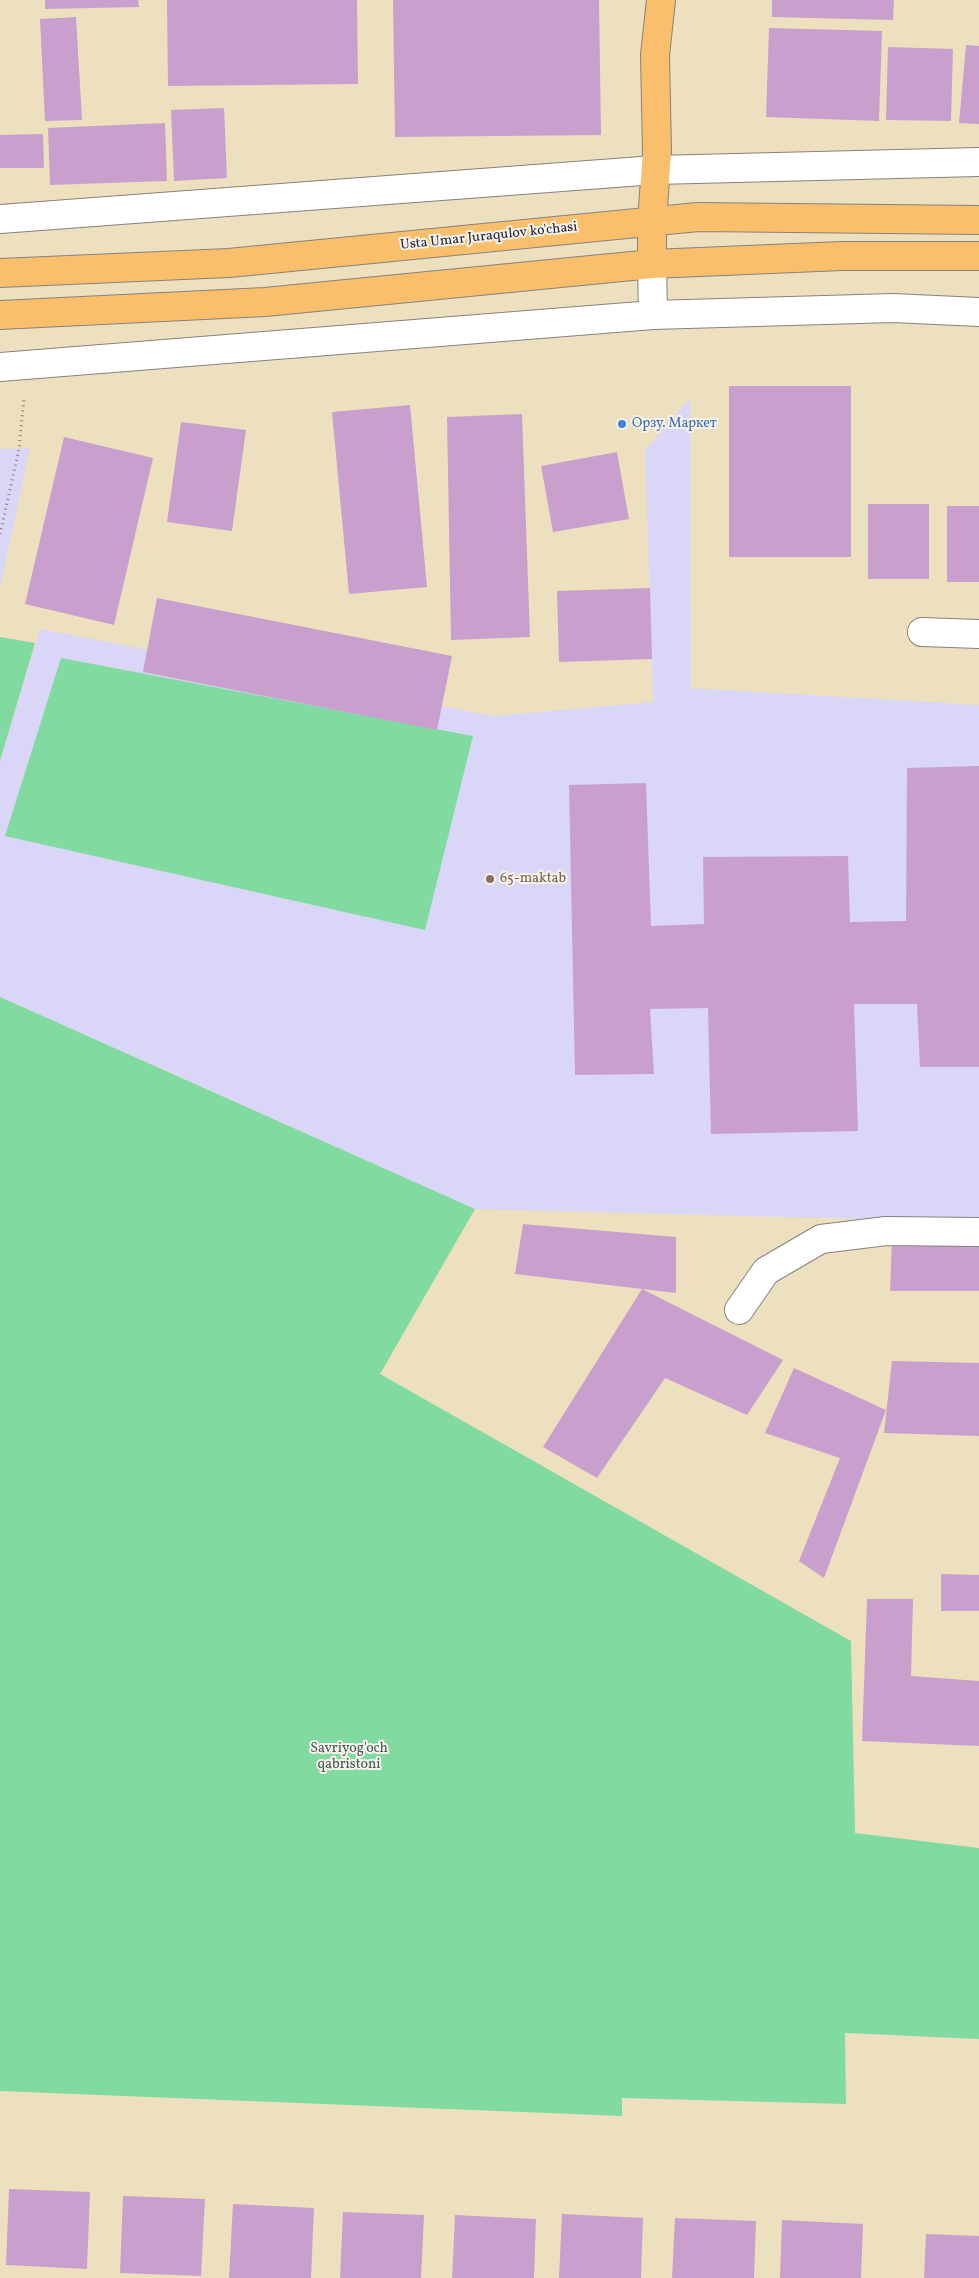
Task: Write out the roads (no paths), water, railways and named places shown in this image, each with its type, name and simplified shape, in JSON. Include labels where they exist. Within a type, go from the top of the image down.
[{"type":"main road","points":[[652,264],[655,170],[655,55],[661,0]]},
{"type":"main road","name":"Usta Umar Juraqulov ko'chasi","points":[[0,273],[229,263],[698,217],[979,220]]},
{"type":"main road","points":[[0,315],[265,302],[652,264],[842,256],[979,256]]},
{"type":"lane","points":[[0,220],[655,170],[979,162]]},
{"type":"lane","points":[[652,264],[653,315]]},
{"type":"lane","points":[[13,366],[653,315],[893,308],[979,312]]},
{"type":"lane","points":[[922,632],[979,634]]},
{"type":"lane","points":[[738,1310],[766,1271],[821,1239],[886,1231],[979,1232]]},
{"type":"place","name":"Орзу. Маркет","points":[[622,424]]},
{"type":"place","name":"65-maktab","points":[[490,879]]},
{"type":"park label","name":"Savriyog'och qabristoni","points":[[349,1758]]}]
